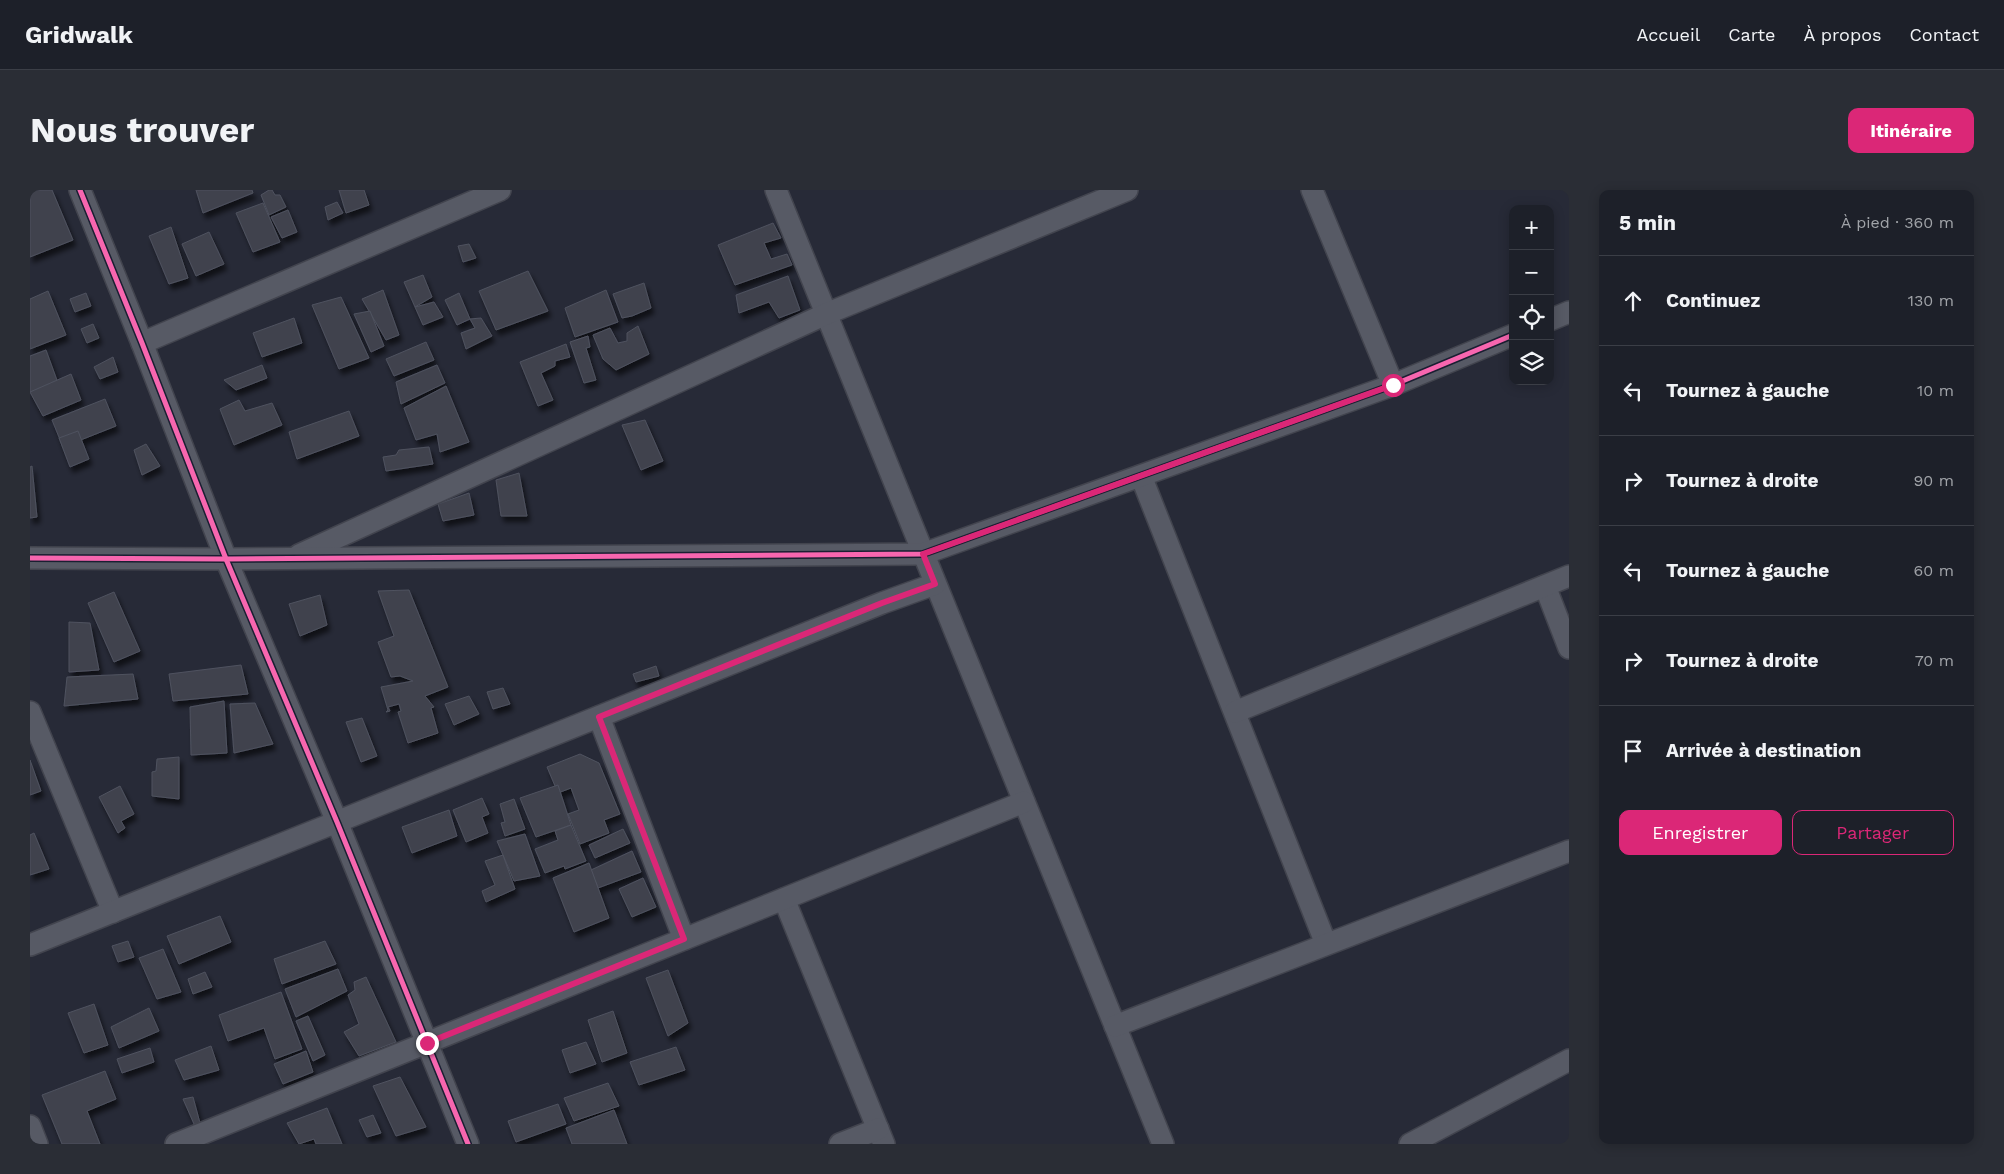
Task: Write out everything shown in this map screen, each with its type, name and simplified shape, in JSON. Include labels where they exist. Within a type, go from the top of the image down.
[{"type":"street","points":[[80,190],[226,559],[337,822],[468,1144]]},
{"type":"street","points":[[142,343],[500,190]]},
{"type":"street","points":[[776,190],[1163,1144]]},
{"type":"street","points":[[293,558],[826,314],[1127,190]]},
{"type":"street","points":[[1312,190],[1393,385]]},
{"type":"street","points":[[1554,318],[1569,312]]},
{"type":"street","points":[[30,558],[226,559],[923,554],[1393,385],[1509,337]]},
{"type":"street","points":[[1142,476],[1326,944]]},
{"type":"street","points":[[1234,712],[1569,576]]},
{"type":"street","points":[[30,945],[882,603],[935,584]]},
{"type":"street","points":[[1545,586],[1569,648]]},
{"type":"street","points":[[30,712],[113,912]]},
{"type":"street","points":[[599,717],[684,939]]},
{"type":"street","points":[[176,1144],[1024,802]]},
{"type":"street","points":[[1115,1026],[1569,851]]},
{"type":"street","points":[[784,899],[881,1136],[840,1144]]},
{"type":"street","points":[[1410,1144],[1569,1060]]},
{"type":"street","points":[[30,1126],[37,1144]]},
{"type":"building","points":[[30,190],[52,190],[73,240],[30,257]]},
{"type":"building","points":[[196,190],[252,190],[253,193],[203,213]]},
{"type":"building","points":[[272,190],[275,195],[280,195],[286,207],[269,215],[261,195]]},
{"type":"building","points":[[339,190],[364,190],[369,205],[346,213]]},
{"type":"building","points":[[337,202],[343,213],[328,220],[325,207]]},
{"type":"building","points":[[263,203],[280,242],[253,252],[236,213]]},
{"type":"building","points":[[288,210],[297,232],[282,238],[271,217]]},
{"type":"building","points":[[773,223],[781,238],[764,243],[771,259],[787,254],[792,265],[735,285],[718,245]]},
{"type":"building","points":[[171,227],[188,278],[169,284],[149,236]]},
{"type":"building","points":[[209,232],[224,264],[196,276],[182,244]]},
{"type":"building","points":[[469,244],[476,258],[463,262],[458,246]]},
{"type":"building","points":[[528,271],[548,311],[496,330],[479,291]]},
{"type":"building","points":[[423,275],[432,297],[415,307],[404,282]]},
{"type":"building","points":[[788,276],[800,310],[779,318],[769,302],[739,313],[736,295]]},
{"type":"building","points":[[644,283],[651,308],[622,318],[613,294]]},
{"type":"building","points":[[383,290],[399,335],[386,340],[362,299]]},
{"type":"building","points":[[606,290],[618,322],[575,337],[565,308]]},
{"type":"building","points":[[48,291],[66,335],[30,349],[30,299]]},
{"type":"building","points":[[86,293],[91,306],[75,312],[70,299]]},
{"type":"building","points":[[459,293],[470,319],[457,325],[445,300]]},
{"type":"building","points":[[341,297],[369,358],[339,369],[312,305]]},
{"type":"building","points":[[434,302],[443,317],[423,325],[415,307]]},
{"type":"building","points":[[370,311],[384,346],[371,352],[354,314]]},
{"type":"building","points":[[294,318],[302,343],[262,357],[253,333]]},
{"type":"building","points":[[481,318],[492,336],[466,349],[461,333],[475,328],[470,319]]},
{"type":"building","points":[[93,324],[99,338],[87,343],[81,329]]},
{"type":"building","points":[[638,326],[649,354],[616,370],[603,359],[593,335],[610,328],[618,343],[627,341],[627,333]]},
{"type":"building","points":[[588,336],[590,347],[586,348],[596,380],[584,383],[570,342]]},
{"type":"building","points":[[426,342],[434,360],[394,376],[386,359]]},
{"type":"building","points":[[566,344],[570,357],[555,361],[555,366],[541,373],[553,400],[538,406],[520,362]]},
{"type":"building","points":[[46,350],[58,383],[30,392],[30,356]]},
{"type":"building","points":[[113,357],[118,372],[100,379],[94,367]]},
{"type":"building","points":[[262,365],[267,378],[236,390],[224,380]]},
{"type":"building","points":[[437,365],[445,383],[401,404],[396,382]]},
{"type":"building","points":[[71,374],[81,400],[43,416],[30,392]]},
{"type":"building","points":[[446,386],[469,442],[440,452],[437,434],[416,440],[404,408]]},
{"type":"building","points":[[105,399],[116,426],[63,447],[52,420]]},
{"type":"building","points":[[239,400],[245,411],[272,403],[282,425],[234,445],[220,409]]},
{"type":"building","points":[[349,411],[359,436],[297,459],[289,432]]},
{"type":"building","points":[[645,420],[663,461],[641,470],[622,425]]},
{"type":"building","points":[[78,431],[89,459],[70,467],[59,438]]},
{"type":"building","points":[[146,444],[160,466],[142,475],[134,450]]},
{"type":"building","points":[[429,447],[433,464],[386,471],[383,457],[396,455],[399,450]]},
{"type":"building","points":[[32,466],[37,517],[30,518],[30,467]]},
{"type":"building","points":[[519,473],[527,516],[501,516],[496,480]]},
{"type":"building","points":[[469,493],[474,515],[443,521],[438,504]]},
{"type":"building","points":[[409,590],[448,687],[425,696],[434,707],[431,708],[438,733],[408,743],[398,712],[401,711],[399,704],[388,707],[390,711],[386,712],[388,710],[381,687],[413,681],[400,676],[391,677],[378,642],[394,636],[378,591]]},
{"type":"building","points":[[114,592],[140,651],[114,662],[88,603]]},
{"type":"building","points":[[320,595],[327,625],[300,636],[289,604]]},
{"type":"building","points":[[69,622],[90,623],[99,670],[69,672]]},
{"type":"building","points":[[241,665],[248,694],[173,701],[169,674]]},
{"type":"building","points":[[656,666],[659,676],[636,682],[633,674]]},
{"type":"building","points":[[133,674],[138,699],[64,706],[67,677]]},
{"type":"building","points":[[503,688],[510,704],[493,709],[487,692]]},
{"type":"building","points":[[469,696],[479,714],[454,725],[445,704]]},
{"type":"building","points":[[224,701],[227,753],[191,755],[190,707]]},
{"type":"building","points":[[255,703],[273,744],[234,753],[230,704]]},
{"type":"building","points":[[362,718],[377,756],[361,762],[346,722]]},
{"type":"building","points":[[580,754],[599,763],[620,814],[604,820],[609,833],[580,844],[568,814],[579,810],[571,788],[558,793],[547,767]]},
{"type":"building","points":[[179,757],[179,799],[152,796],[152,772],[156,771],[157,759]]},
{"type":"building","points":[[30,760],[41,791],[30,795]]},
{"type":"building","points":[[558,785],[571,825],[536,837],[520,798]]},
{"type":"building","points":[[120,786],[134,814],[121,821],[125,828],[118,833],[99,797]]},
{"type":"building","points":[[482,798],[489,814],[482,817],[488,833],[466,842],[453,810]]},
{"type":"building","points":[[514,799],[525,829],[505,836],[501,823],[505,822],[500,804]]},
{"type":"building","points":[[449,810],[457,836],[412,853],[402,827]]},
{"type":"building","points":[[571,825],[586,861],[565,869],[564,866],[545,873],[535,849],[558,840],[555,831]]},
{"type":"building","points":[[623,829],[630,843],[595,858],[589,845]]},
{"type":"building","points":[[34,833],[49,869],[30,875],[30,835]]},
{"type":"building","points":[[525,834],[540,876],[514,881],[497,841]]},
{"type":"building","points":[[632,851],[641,872],[598,888],[591,870]]},
{"type":"building","points":[[503,855],[515,889],[486,902],[482,891],[495,885],[485,861]]},
{"type":"building","points":[[589,863],[609,918],[574,932],[553,878]]},
{"type":"building","points":[[643,878],[656,907],[632,917],[619,889]]},
{"type":"building","points":[[220,916],[231,942],[179,964],[167,936]]},
{"type":"building","points":[[128,941],[134,957],[118,962],[112,946]]},
{"type":"building","points":[[325,941],[336,964],[282,984],[274,959]]},
{"type":"building","points":[[163,949],[181,992],[157,999],[139,958]]},
{"type":"building","points":[[338,969],[347,991],[296,1017],[285,989]]},
{"type":"building","points":[[668,970],[688,1023],[668,1036],[646,978]]},
{"type":"building","points":[[205,972],[212,987],[193,994],[188,979]]},
{"type":"building","points":[[366,977],[396,1042],[359,1056],[344,1032],[359,1024],[348,995],[355,990],[354,982]]},
{"type":"building","points":[[281,992],[302,1049],[275,1059],[264,1028],[228,1041],[219,1015]]},
{"type":"building","points":[[94,1004],[108,1045],[84,1053],[68,1013]]},
{"type":"building","points":[[149,1008],[159,1031],[119,1048],[111,1027]]},
{"type":"building","points":[[613,1011],[627,1053],[602,1062],[588,1020]]},
{"type":"building","points":[[308,1016],[325,1055],[313,1061],[296,1021]]},
{"type":"building","points":[[586,1042],[596,1064],[570,1073],[562,1050]]},
{"type":"building","points":[[211,1046],[219,1070],[184,1080],[175,1060]]},
{"type":"building","points":[[676,1047],[685,1070],[639,1085],[630,1062]]},
{"type":"building","points":[[150,1048],[154,1062],[122,1073],[117,1059]]},
{"type":"building","points":[[306,1051],[313,1072],[283,1084],[274,1064]]},
{"type":"building","points":[[105,1071],[116,1099],[87,1111],[100,1144],[62,1144],[42,1095]]},
{"type":"building","points":[[400,1077],[426,1127],[396,1136],[373,1086]]},
{"type":"building","points":[[608,1083],[619,1106],[574,1121],[564,1098]]},
{"type":"building","points":[[193,1097],[200,1123],[194,1124],[183,1099]]},
{"type":"building","points":[[558,1104],[566,1124],[516,1142],[508,1121]]},
{"type":"building","points":[[327,1108],[342,1144],[316,1144],[314,1139],[299,1144],[287,1123]]},
{"type":"building","points":[[614,1110],[627,1144],[572,1144],[566,1128]]},
{"type":"building","points":[[373,1115],[381,1133],[367,1137],[359,1120]]},
{"type":"cycle path","points":[[80,190],[226,559],[337,822],[468,1144]]},
{"type":"cycle path","points":[[30,558],[226,559],[923,554],[1393,385],[1509,337]]},
{"type":"route","points":[[427,1043],[684,939],[599,717],[882,603],[935,584],[923,554],[1393,385]]}]
